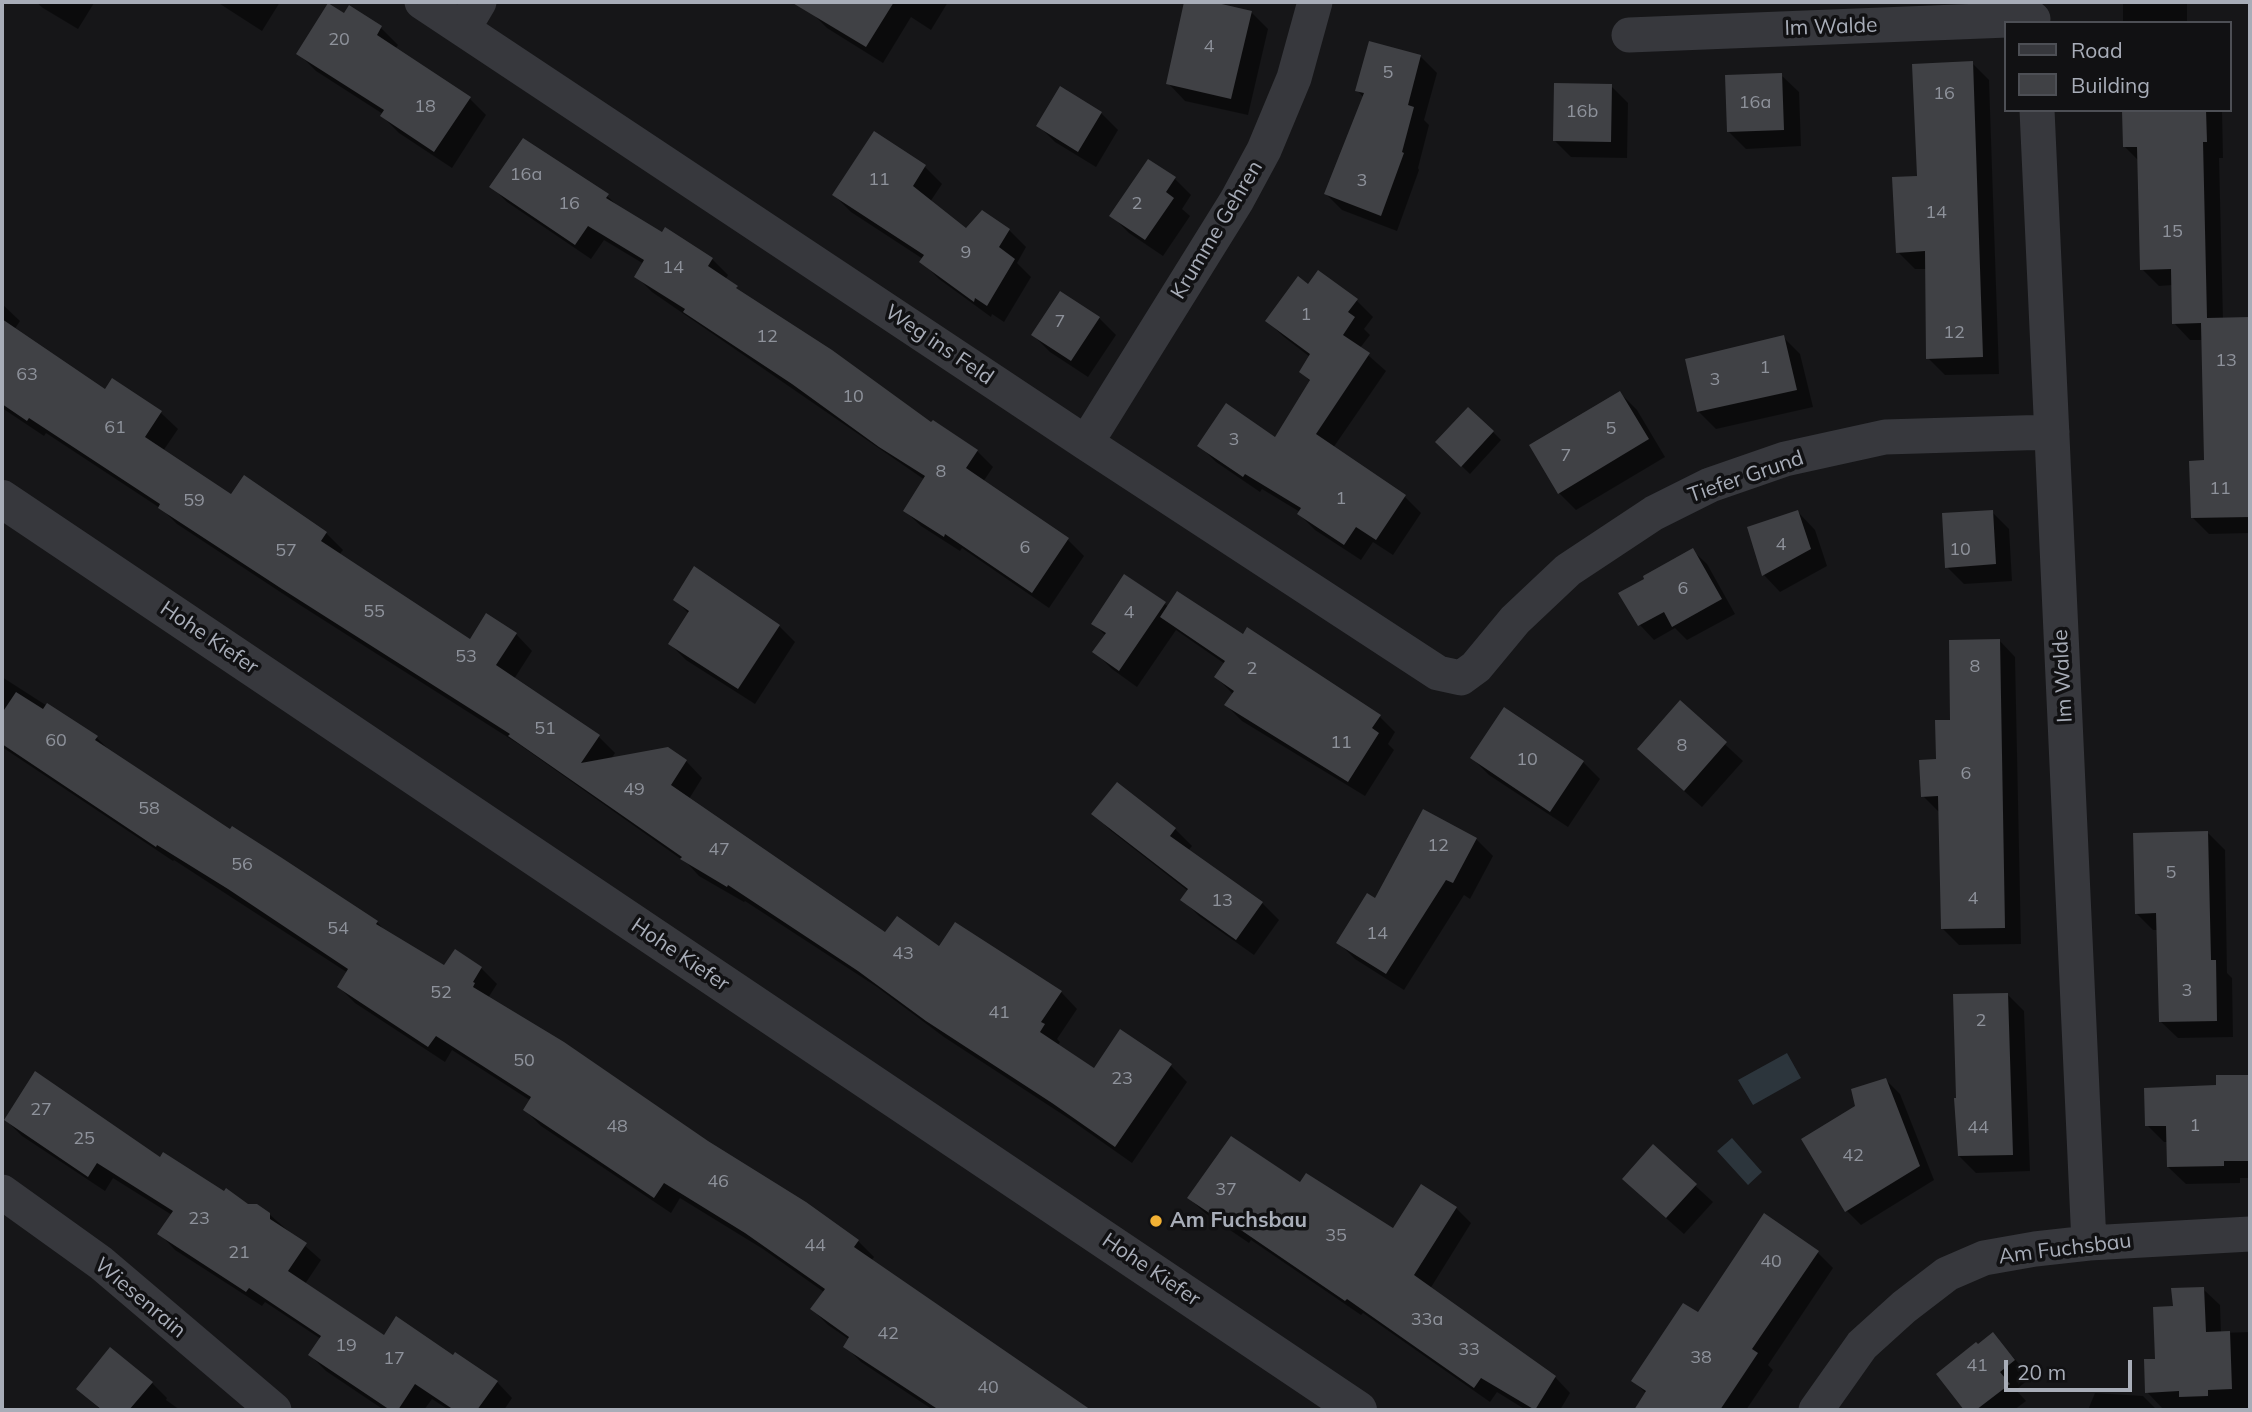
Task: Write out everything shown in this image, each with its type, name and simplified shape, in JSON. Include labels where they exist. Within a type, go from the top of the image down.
[{"type":"street","name":"Weg ins Feld","points":[[422,2],[471,15],[1086,443],[1438,673],[1461,678]]},
{"type":"street","name":"Krumme Gehren","points":[[1086,443],[1237,200],[1264,150],[1294,78],[1315,2]]},
{"type":"street","name":"Im Walde","points":[[1629,34],[2033,14]]},
{"type":"street","name":"Im Walde","points":[[2037,112],[2089,1243]]},
{"type":"street","name":"Tiefer Grund","points":[[1461,678],[1476,667],[1515,620],[1568,570],[1654,513],[1710,485],[1785,460],[1885,437],[2052,432]]},
{"type":"street","name":"Hohe Kiefer","points":[[2,499],[1358,1410]]},
{"type":"street","name":"Wiesenrain","points":[[2,1192],[100,1263],[274,1410]]},
{"type":"street","name":"Am Fuchsbau","points":[[1816,1410],[1863,1345],[1904,1307],[1947,1273],[1984,1258],[2035,1248],[2250,1234]]},
{"type":"shaded area","points":[[1787,1053],[1801,1078],[1753,1105],[1738,1080]]},
{"type":"shaded area","points":[[1732,1138],[1762,1172],[1748,1185],[1717,1151]]},
{"type":"building","points":[[791,2],[894,2],[866,47]]},
{"type":"building","points":[[1184,2],[1213,2],[1252,11],[1231,99],[1166,84]]},
{"type":"building","points":[[328,3],[344,13],[349,5],[382,26],[377,35],[471,97],[434,152],[380,116],[384,110],[296,54]]},
{"type":"building","points":[[1369,41],[1421,55],[1408,105],[1414,107],[1402,152],[1404,153],[1381,216],[1324,194],[1364,93],[1355,91]]},
{"type":"building","points":[[1973,61],[1983,357],[1926,359],[1925,251],[1896,253],[1892,177],[1917,176],[1912,64]]},
{"type":"building","points":[[1782,73],[1784,130],[1727,132],[1725,75]]},
{"type":"building","points":[[1554,83],[1612,84],[1611,142],[1553,141]]},
{"type":"building","points":[[1060,86],[1102,112],[1078,152],[1036,126]]},
{"type":"building","points":[[2122,112],[2206,112],[2207,142],[2203,142],[2207,318],[2250,317],[2250,517],[2191,518],[2189,461],[2204,460],[2201,323],[2172,324],[2171,269],[2140,270],[2137,147],[2123,147]]},
{"type":"building","points":[[874,131],[926,165],[913,186],[966,228],[982,210],[1010,229],[999,247],[1015,259],[987,306],[975,298],[974,302],[919,262],[924,255],[832,195]]},
{"type":"building","points":[[523,138],[609,194],[606,198],[662,232],[665,227],[713,258],[708,266],[738,286],[736,288],[832,350],[931,422],[933,420],[978,450],[966,468],[1069,538],[1032,593],[945,534],[944,537],[903,511],[925,476],[683,312],[685,309],[634,277],[644,260],[588,226],[575,245],[489,187]]},
{"type":"building","points":[[1148,159],[1176,177],[1166,192],[1174,198],[1145,240],[1109,216]]},
{"type":"building","points":[[1318,270],[1358,299],[1348,312],[1355,317],[1343,335],[1370,353],[1316,434],[1406,495],[1376,540],[1356,527],[1344,545],[1297,514],[1301,508],[1245,474],[1243,477],[1197,446],[1226,403],[1275,437],[1310,380],[1299,372],[1310,354],[1265,321],[1298,276],[1308,284]]},
{"type":"building","points":[[1060,291],[1100,317],[1071,361],[1031,335]]},
{"type":"building","points":[[2,319],[105,389],[112,378],[162,411],[145,437],[231,494],[244,475],[327,532],[321,541],[470,639],[486,613],[517,633],[496,665],[600,735],[581,763],[668,747],[687,760],[671,785],[885,932],[897,916],[939,946],[955,922],[1062,991],[1041,1022],[1045,1024],[1040,1032],[1094,1068],[1120,1029],[1172,1064],[1115,1147],[926,1021],[858,971],[728,885],[727,887],[680,859],[682,857],[508,736],[510,734],[158,508],[160,504],[29,418],[27,421],[2,404]]},
{"type":"building","points":[[1784,335],[1797,390],[1697,412],[1685,359]]},
{"type":"building","points":[[1620,391],[1649,439],[1558,494],[1529,445]]},
{"type":"building","points":[[1468,407],[1494,431],[1461,467],[1435,442]]},
{"type":"building","points":[[1798,510],[1811,549],[1762,576],[1747,527]]},
{"type":"building","points":[[1993,510],[1996,564],[1945,568],[1942,513]]},
{"type":"building","points":[[1693,548],[1722,599],[1672,627],[1664,612],[1638,626],[1618,593]]},
{"type":"building","points":[[694,566],[780,625],[738,689],[668,644],[689,611],[673,600]]},
{"type":"building","points":[[1124,574],[1166,602],[1119,671],[1092,652],[1106,633],[1091,624]]},
{"type":"building","points":[[1177,591],[1243,634],[1247,627],[1381,715],[1372,728],[1379,733],[1348,782],[1224,705],[1234,691],[1214,677],[1225,661],[1160,617]]},
{"type":"building","points":[[2000,639],[2005,928],[1941,929],[1938,796],[1921,797],[1919,760],[1936,759],[1935,720],[1950,720],[1949,640]]},
{"type":"building","points":[[16,692],[43,709],[47,703],[98,736],[95,740],[230,829],[232,826],[282,858],[378,921],[376,924],[444,965],[455,949],[482,967],[473,987],[564,1042],[708,1141],[806,1202],[859,1240],[854,1247],[1091,1410],[939,1410],[843,1347],[849,1337],[810,1309],[825,1289],[745,1233],[664,1183],[654,1198],[523,1110],[531,1097],[436,1036],[428,1047],[337,987],[348,969],[228,889],[157,845],[156,847],[2,744],[2,713]]},
{"type":"building","points":[[1680,700],[1727,742],[1684,791],[1637,749]]},
{"type":"building","points":[[1504,707],[1584,761],[1550,812],[1470,758]]},
{"type":"building","points":[[1117,782],[1176,828],[1170,836],[1263,902],[1236,940],[1180,900],[1188,889],[1091,814]]},
{"type":"building","points":[[1423,809],[1477,838],[1453,883],[1446,880],[1386,974],[1336,943],[1367,893],[1375,898]]},
{"type":"building","points":[[2208,831],[2211,960],[2216,960],[2217,1021],[2159,1022],[2156,913],[2135,914],[2133,833]]},
{"type":"building","points":[[2008,993],[2013,1155],[1958,1156],[1954,1098],[1953,994]]},
{"type":"building","points":[[35,1071],[160,1157],[163,1152],[224,1191],[226,1188],[248,1204],[257,1204],[270,1213],[270,1219],[307,1243],[288,1271],[384,1335],[396,1316],[453,1355],[455,1352],[498,1381],[477,1410],[454,1410],[415,1384],[398,1410],[390,1410],[308,1355],[321,1336],[249,1288],[246,1292],[157,1234],[173,1211],[97,1163],[88,1177],[4,1120]]},
{"type":"building","points":[[2216,1075],[2250,1075],[2250,1161],[2224,1161],[2224,1166],[2167,1167],[2166,1126],[2145,1126],[2144,1088],[2216,1085]]},
{"type":"building","points":[[1886,1078],[1920,1166],[1845,1212],[1801,1139],[1855,1106],[1851,1089]]},
{"type":"building","points":[[1231,1136],[1300,1182],[1306,1173],[1393,1228],[1421,1184],[1457,1207],[1414,1275],[1556,1376],[1535,1410],[1481,1378],[1474,1388],[1347,1299],[1345,1301],[1235,1226],[1233,1229],[1187,1198]]},
{"type":"building","points":[[1653,1144],[1697,1184],[1666,1218],[1622,1179]]},
{"type":"building","points":[[1764,1213],[1819,1251],[1752,1349],[1758,1353],[1720,1410],[1634,1410],[1646,1391],[1631,1381],[1683,1303],[1698,1312]]},
{"type":"building","points":[[2204,1287],[2206,1332],[2230,1331],[2232,1389],[2208,1390],[2208,1396],[2179,1397],[2179,1391],[2145,1393],[2144,1359],[2155,1359],[2153,1307],[2173,1306],[2171,1288]]},
{"type":"building","points":[[1993,1332],[2015,1360],[2000,1372],[2010,1384],[1976,1410],[1964,1410],[1936,1374]]},
{"type":"building","points":[[110,1347],[153,1382],[129,1410],[102,1410],[76,1389]]},
{"type":"place","name":"Am Fuchsbau","points":[[1156,1221]]}]
